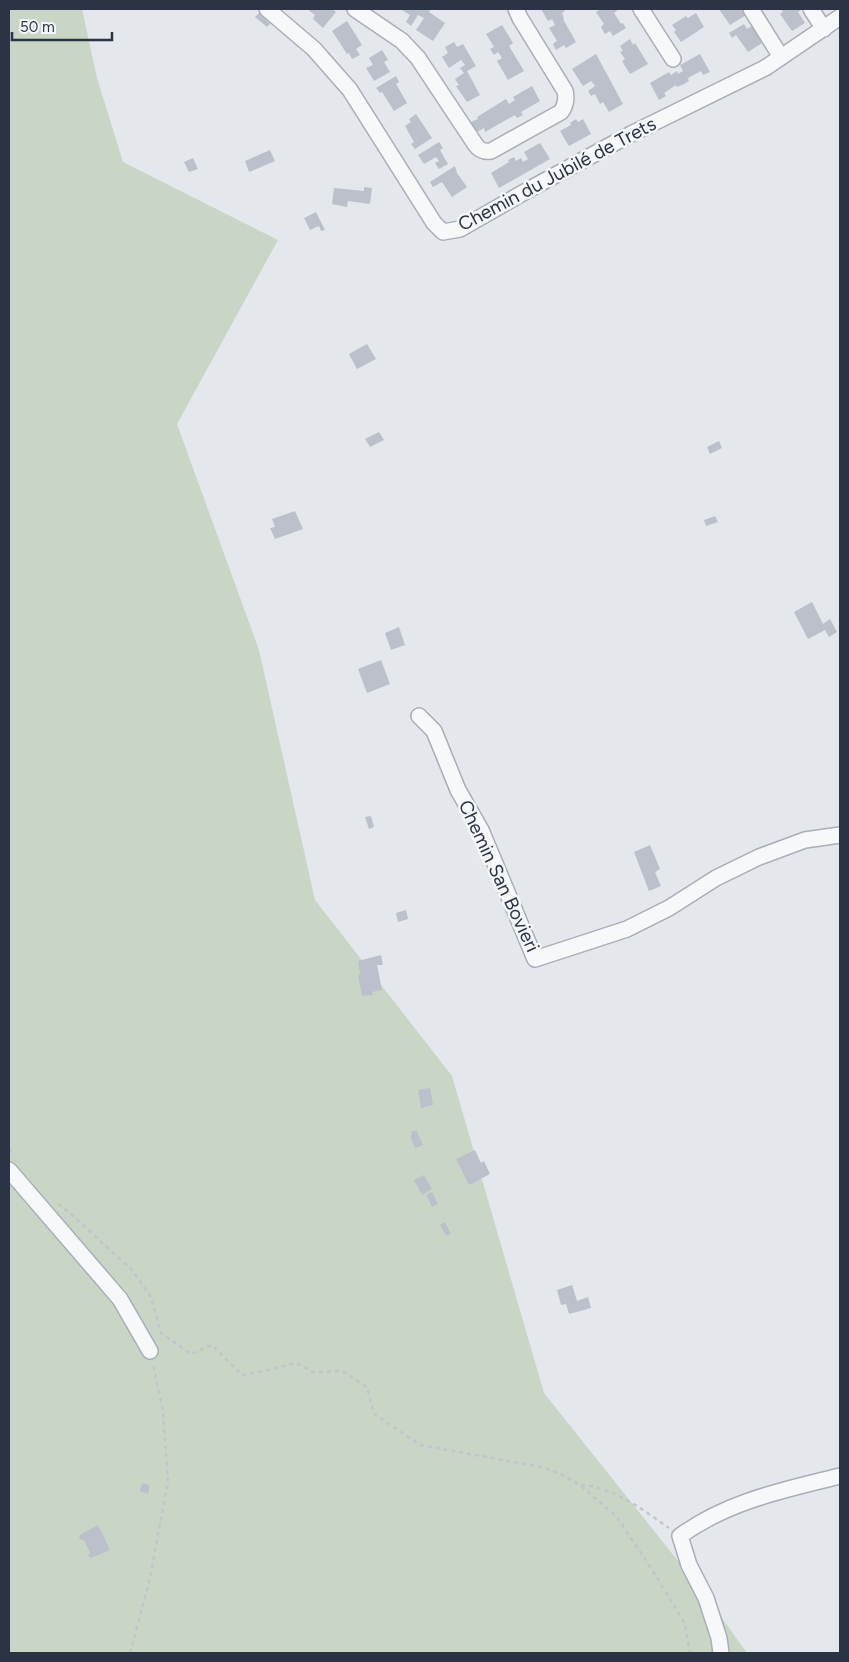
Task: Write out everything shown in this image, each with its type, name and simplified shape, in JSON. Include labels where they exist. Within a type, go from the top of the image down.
[{"type":"street","name":"Chemin du Jubilé de Trets","points":[[267,9],[314,49],[350,90],[434,223],[443,232],[460,229],[631,134],[765,68],[840,18]]},
{"type":"street","points":[[355,9],[411,49],[474,144],[486,152],[561,112],[566,103],[564,92],[516,9]]},
{"type":"street","points":[[641,9],[673,59]]},
{"type":"street","points":[[751,9],[782,58]]},
{"type":"street","points":[[811,9],[824,29]]},
{"type":"street","name":"Chemin San Bovieri","points":[[419,716],[434,731],[458,790],[481,830],[535,959],[628,929],[669,908],[716,878],[759,857],[805,840],[840,836]]},
{"type":"street","points":[[13,1166],[120,1300],[150,1351]]},
{"type":"street","points":[[721,1653],[719,1638],[706,1598],[689,1565],[680,1536],[692,1527],[739,1503],[765,1494],[840,1476]]},
{"type":"path","points":[[9,1149],[13,1166]]},
{"type":"path","points":[[53,1200],[133,1271],[151,1297],[161,1334],[191,1354],[212,1345],[242,1375],[296,1362],[313,1372],[342,1371],[367,1387],[374,1414],[420,1445],[542,1466],[580,1485],[617,1517],[662,1583],[685,1624],[690,1653]]},
{"type":"path","points":[[130,1653],[150,1578],[168,1481],[164,1411],[150,1351]]},
{"type":"path","points":[[580,1485],[609,1491],[637,1506],[680,1536]]},
{"type":"green space","points":[[9,9],[82,9],[97,78],[123,162],[278,240],[177,424],[259,650],[315,900],[452,1076],[544,1393],[706,1596],[747,1653],[9,1653]]},
{"type":"building","points":[[307,9],[332,9],[336,12],[323,28],[313,19],[315,15]]},
{"type":"building","points":[[400,9],[430,9],[429,12],[445,23],[433,41],[416,30],[424,18],[418,15],[411,26],[406,22],[410,15]]},
{"type":"building","points":[[541,9],[564,9],[565,11],[562,13],[563,19],[576,42],[566,48],[564,45],[556,50],[553,44],[557,41],[549,28],[555,25],[552,19],[548,21]]},
{"type":"building","points":[[601,9],[619,9],[614,13],[626,28],[613,36],[610,31],[605,34],[601,27],[604,24],[596,12]]},
{"type":"building","points":[[719,9],[742,9],[746,15],[730,25]]},
{"type":"building","points":[[781,9],[802,9],[798,12],[805,23],[792,31],[780,14],[783,12]]},
{"type":"building","points":[[259,13],[270,24],[267,27],[255,17]]},
{"type":"building","points":[[696,13],[704,27],[681,42],[674,32],[676,30],[672,25],[686,16],[688,18]]},
{"type":"building","points":[[347,21],[362,45],[356,49],[360,55],[352,59],[332,31]]},
{"type":"building","points":[[744,24],[747,29],[752,26],[762,43],[748,52],[736,35],[732,38],[729,33]]},
{"type":"building","points":[[502,25],[513,43],[509,46],[524,71],[508,80],[497,61],[502,58],[498,52],[494,55],[490,49],[494,47],[486,34]]},
{"type":"building","points":[[630,39],[633,45],[635,43],[648,64],[630,74],[622,61],[625,59],[620,52],[623,51],[620,46]]},
{"type":"building","points":[[454,42],[457,47],[463,44],[476,66],[467,71],[480,95],[467,102],[456,86],[459,85],[455,79],[464,73],[460,68],[465,65],[461,60],[449,68],[442,57],[448,53],[445,47]]},
{"type":"building","points":[[382,50],[388,60],[384,62],[390,72],[374,81],[366,68],[373,65],[369,58]]},
{"type":"building","points":[[596,54],[623,104],[609,112],[603,102],[600,104],[595,94],[591,96],[588,91],[595,86],[591,81],[583,86],[572,69]]},
{"type":"building","points":[[700,54],[710,72],[703,75],[701,71],[688,78],[689,81],[677,87],[676,85],[664,93],[666,96],[659,100],[650,83],[669,72],[671,75],[677,71],[678,74],[683,71],[680,65]]},
{"type":"building","points":[[396,76],[399,82],[396,84],[407,103],[394,111],[382,92],[380,93],[376,88]]},
{"type":"building","points":[[532,86],[540,101],[521,112],[523,115],[517,118],[515,115],[485,132],[484,128],[477,132],[471,122],[506,99],[509,104],[515,100],[513,97]]},
{"type":"building","points":[[416,114],[432,138],[415,149],[411,144],[414,142],[405,126],[411,122],[409,119]]},
{"type":"building","points":[[576,119],[578,122],[583,119],[591,134],[569,146],[560,131],[571,125],[570,123]]},
{"type":"building","points":[[439,142],[443,148],[440,150],[448,164],[439,169],[435,163],[439,161],[436,157],[424,164],[418,155]]},
{"type":"building","points":[[540,143],[550,159],[499,188],[491,173],[514,157],[516,161],[521,158],[523,162],[528,159],[524,152]]},
{"type":"building","points":[[270,150],[275,161],[249,172],[245,161]]},
{"type":"building","points":[[193,158],[198,169],[189,172],[184,162]]},
{"type":"building","points":[[455,166],[457,173],[467,187],[452,197],[442,182],[433,187],[430,182]]},
{"type":"building","points":[[364,187],[372,188],[370,204],[348,201],[347,207],[332,204],[334,188],[364,191]]},
{"type":"building","points":[[316,212],[325,230],[321,231],[319,226],[310,230],[304,218]]},
{"type":"building","points":[[367,344],[376,359],[357,369],[349,354]]},
{"type":"building","points":[[379,432],[384,440],[370,447],[365,439]]},
{"type":"building","points":[[719,441],[722,448],[710,454],[707,447]]},
{"type":"building","points":[[295,511],[303,529],[275,539],[270,528],[275,527],[272,519]]},
{"type":"building","points":[[715,516],[718,522],[706,526],[704,520]]},
{"type":"building","points":[[812,602],[823,624],[830,619],[837,632],[829,637],[825,630],[808,639],[794,612]]},
{"type":"building","points":[[399,627],[405,645],[391,650],[385,633]]},
{"type":"building","points":[[381,660],[390,684],[367,693],[358,669]]},
{"type":"building","points":[[371,816],[374,827],[369,829],[365,817]]},
{"type":"building","points":[[650,845],[660,869],[655,872],[661,886],[649,891],[634,852]]},
{"type":"building","points":[[406,910],[408,919],[398,922],[396,913]]},
{"type":"building","points":[[381,955],[383,965],[377,965],[382,990],[372,992],[373,995],[362,996],[358,975],[360,974],[358,961]]},
{"type":"building","points":[[430,1088],[433,1105],[421,1108],[418,1090]]},
{"type":"building","points":[[416,1130],[423,1145],[415,1148],[410,1136],[412,1135],[411,1132]]},
{"type":"building","points":[[475,1150],[481,1163],[484,1161],[490,1174],[469,1185],[456,1159]]},
{"type":"building","points":[[424,1175],[432,1189],[422,1195],[414,1180]]},
{"type":"building","points":[[432,1192],[438,1204],[432,1207],[426,1195]]},
{"type":"building","points":[[445,1222],[451,1234],[446,1236],[440,1225]]},
{"type":"building","points":[[572,1285],[577,1301],[588,1297],[591,1308],[569,1314],[566,1304],[561,1305],[557,1290]]},
{"type":"building","points":[[142,1483],[150,1485],[148,1494],[140,1491]]},
{"type":"building","points":[[98,1525],[110,1550],[91,1558],[88,1556],[90,1552],[84,1540],[81,1540],[79,1537]]}]
